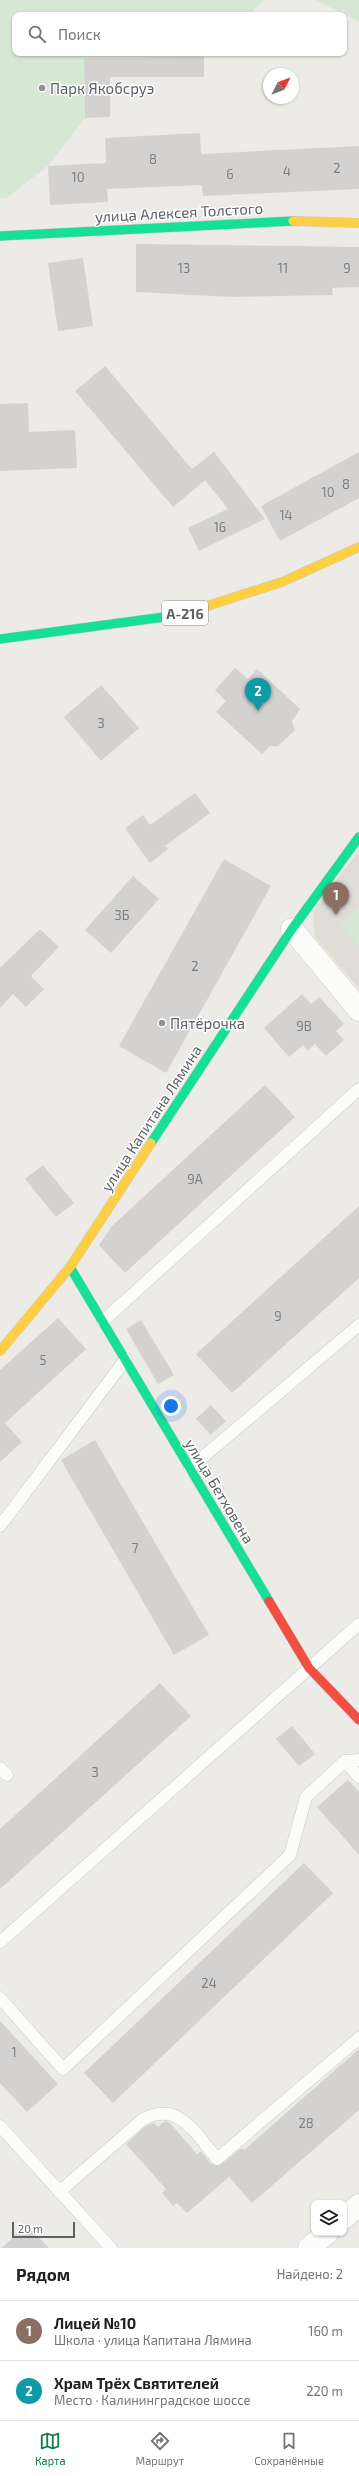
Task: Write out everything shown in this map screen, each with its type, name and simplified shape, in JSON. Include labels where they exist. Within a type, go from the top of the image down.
[{"type":"street","name":"улица Алексея Толстого","points":[[0,236],[286,220],[359,223]]},
{"type":"street","name":"А-216","points":[[0,639],[179,615],[282,582],[359,547]]},
{"type":"street","name":"улица Капитана Лямина","points":[[0,1351],[70,1267],[292,929],[359,837]]},
{"type":"street","points":[[292,929],[359,1010]]},
{"type":"street","name":"улица Бетховена","points":[[70,1267],[309,1668],[359,1720]]},
{"type":"street","points":[[347,2215],[359,2205]]},
{"type":"street","points":[[310,2248],[324,2236]]},
{"type":"lane","points":[[103,1321],[359,1089]]},
{"type":"lane","points":[[190,1468],[359,1325]]},
{"type":"lane","points":[[0,1526],[126,1359]]},
{"type":"lane","points":[[0,1942],[359,1624]]},
{"type":"lane","points":[[0,1998],[63,2069],[290,1855],[306,1797],[345,1761],[359,1760]]},
{"type":"lane","points":[[345,1761],[359,1777]]},
{"type":"lane","points":[[59,2192],[142,2120],[154,2113],[171,2114],[182,2118],[217,2159],[359,2038]]},
{"type":"lane","points":[[0,2126],[111,2248]]},
{"type":"shaded area","points":[[359,850],[359,989],[315,937],[313,921],[314,910]]},
{"type":"green space","name":"Парк Якобсруэ","points":[[0,0],[264,0],[251,12],[12,12],[12,56],[205,56],[84,58],[85,118],[48,166],[6,198],[0,198]]},
{"type":"green space","points":[[316,0],[359,0],[359,22],[347,16],[347,12],[339,12]]},
{"type":"green space","points":[[359,906],[359,946],[339,926]]},
{"type":"building","points":[[204,57],[204,77],[110,77],[110,117],[85,118],[84,58]]},
{"type":"building","points":[[200,133],[201,154],[359,146],[359,189],[203,196],[202,185],[107,189],[108,202],[50,205],[48,166],[106,163],[105,138]]},
{"type":"building","points":[[136,244],[359,247],[359,287],[332,288],[333,295],[232,297],[136,292]]},
{"type":"building","points":[[83,258],[93,326],[58,331],[48,263]]},
{"type":"building","points":[[105,366],[192,469],[214,452],[265,519],[199,551],[188,528],[228,509],[205,480],[173,507],[75,391]]},
{"type":"building","points":[[28,403],[29,432],[75,430],[77,468],[0,471],[0,404]]},
{"type":"building","points":[[359,452],[359,498],[280,541],[261,506]]},
{"type":"building","points":[[235,668],[248,679],[257,669],[300,709],[292,721],[295,730],[278,746],[270,746],[262,754],[216,712],[226,701],[215,690]]},
{"type":"building","points":[[101,685],[139,728],[101,761],[64,717]]},
{"type":"building","points":[[195,793],[210,813],[165,846],[168,849],[150,863],[125,828],[143,815],[150,825]]},
{"type":"building","points":[[224,859],[271,886],[166,1073],[119,1046]]},
{"type":"building","points":[[133,876],[159,899],[111,953],[85,930]]},
{"type":"building","points":[[40,929],[59,947],[31,976],[44,989],[26,1007],[13,994],[0,1008],[0,968]]},
{"type":"building","points":[[302,994],[311,1004],[319,997],[344,1024],[336,1031],[344,1040],[326,1056],[315,1044],[308,1051],[303,1045],[289,1057],[264,1028]]},
{"type":"building","points":[[265,1085],[295,1117],[125,1273],[99,1245],[112,1226]]},
{"type":"building","points":[[43,1165],[74,1203],[56,1217],[25,1179]]},
{"type":"building","points":[[359,1206],[359,1278],[232,1393],[196,1354]]},
{"type":"building","points":[[58,1318],[86,1349],[5,1423],[22,1442],[0,1462],[0,1370]]},
{"type":"building","points":[[141,1320],[174,1375],[158,1384],[126,1329]]},
{"type":"building","points":[[211,1405],[226,1421],[211,1435],[196,1419]]},
{"type":"building","points":[[95,1440],[209,1635],[174,1655],[61,1460]]},
{"type":"building","points":[[160,1683],[191,1716],[0,1889],[0,1829]]},
{"type":"building","points":[[292,1726],[315,1754],[299,1766],[276,1739]]},
{"type":"building","points":[[348,1780],[359,1792],[359,1855],[317,1807]]},
{"type":"building","points":[[304,1863],[333,1893],[113,2103],[84,2073]]},
{"type":"building","points":[[0,2021],[58,2084],[27,2112],[0,2083]]},
{"type":"building","points":[[359,2049],[359,2110],[252,2203],[229,2177],[187,2213],[177,2203],[173,2206],[162,2193],[166,2189],[126,2144],[146,2126],[154,2123],[158,2127],[165,2121],[170,2123],[197,2154],[201,2151],[211,2164],[219,2166],[242,2148],[244,2150]]},
{"type":"building","points":[[26,2225],[49,2248],[2,2248]]},
{"type":"traffic: fast","points":[[0,236],[293,221]]},
{"type":"traffic: fast","points":[[0,639],[179,615]]},
{"type":"traffic: fast","points":[[151,1143],[292,929],[359,837]]},
{"type":"traffic: fast","points":[[70,1267],[269,1601]]},
{"type":"traffic: slow","points":[[293,221],[359,223]]},
{"type":"traffic: slow","points":[[179,615],[282,582],[359,547]]},
{"type":"traffic: slow","points":[[0,1351],[70,1267],[151,1143]]},
{"type":"traffic: jam","points":[[269,1601],[309,1668],[359,1720]]},
{"type":"place","name":"Парк Якобсруэ","points":[[42,88]]},
{"type":"place","name":"Храм Трёх Святителей","points":[[258,711]]},
{"type":"place","name":"Лицей №10","points":[[336,915]]},
{"type":"place","name":"Пятёрочка","points":[[162,1023]]}]
